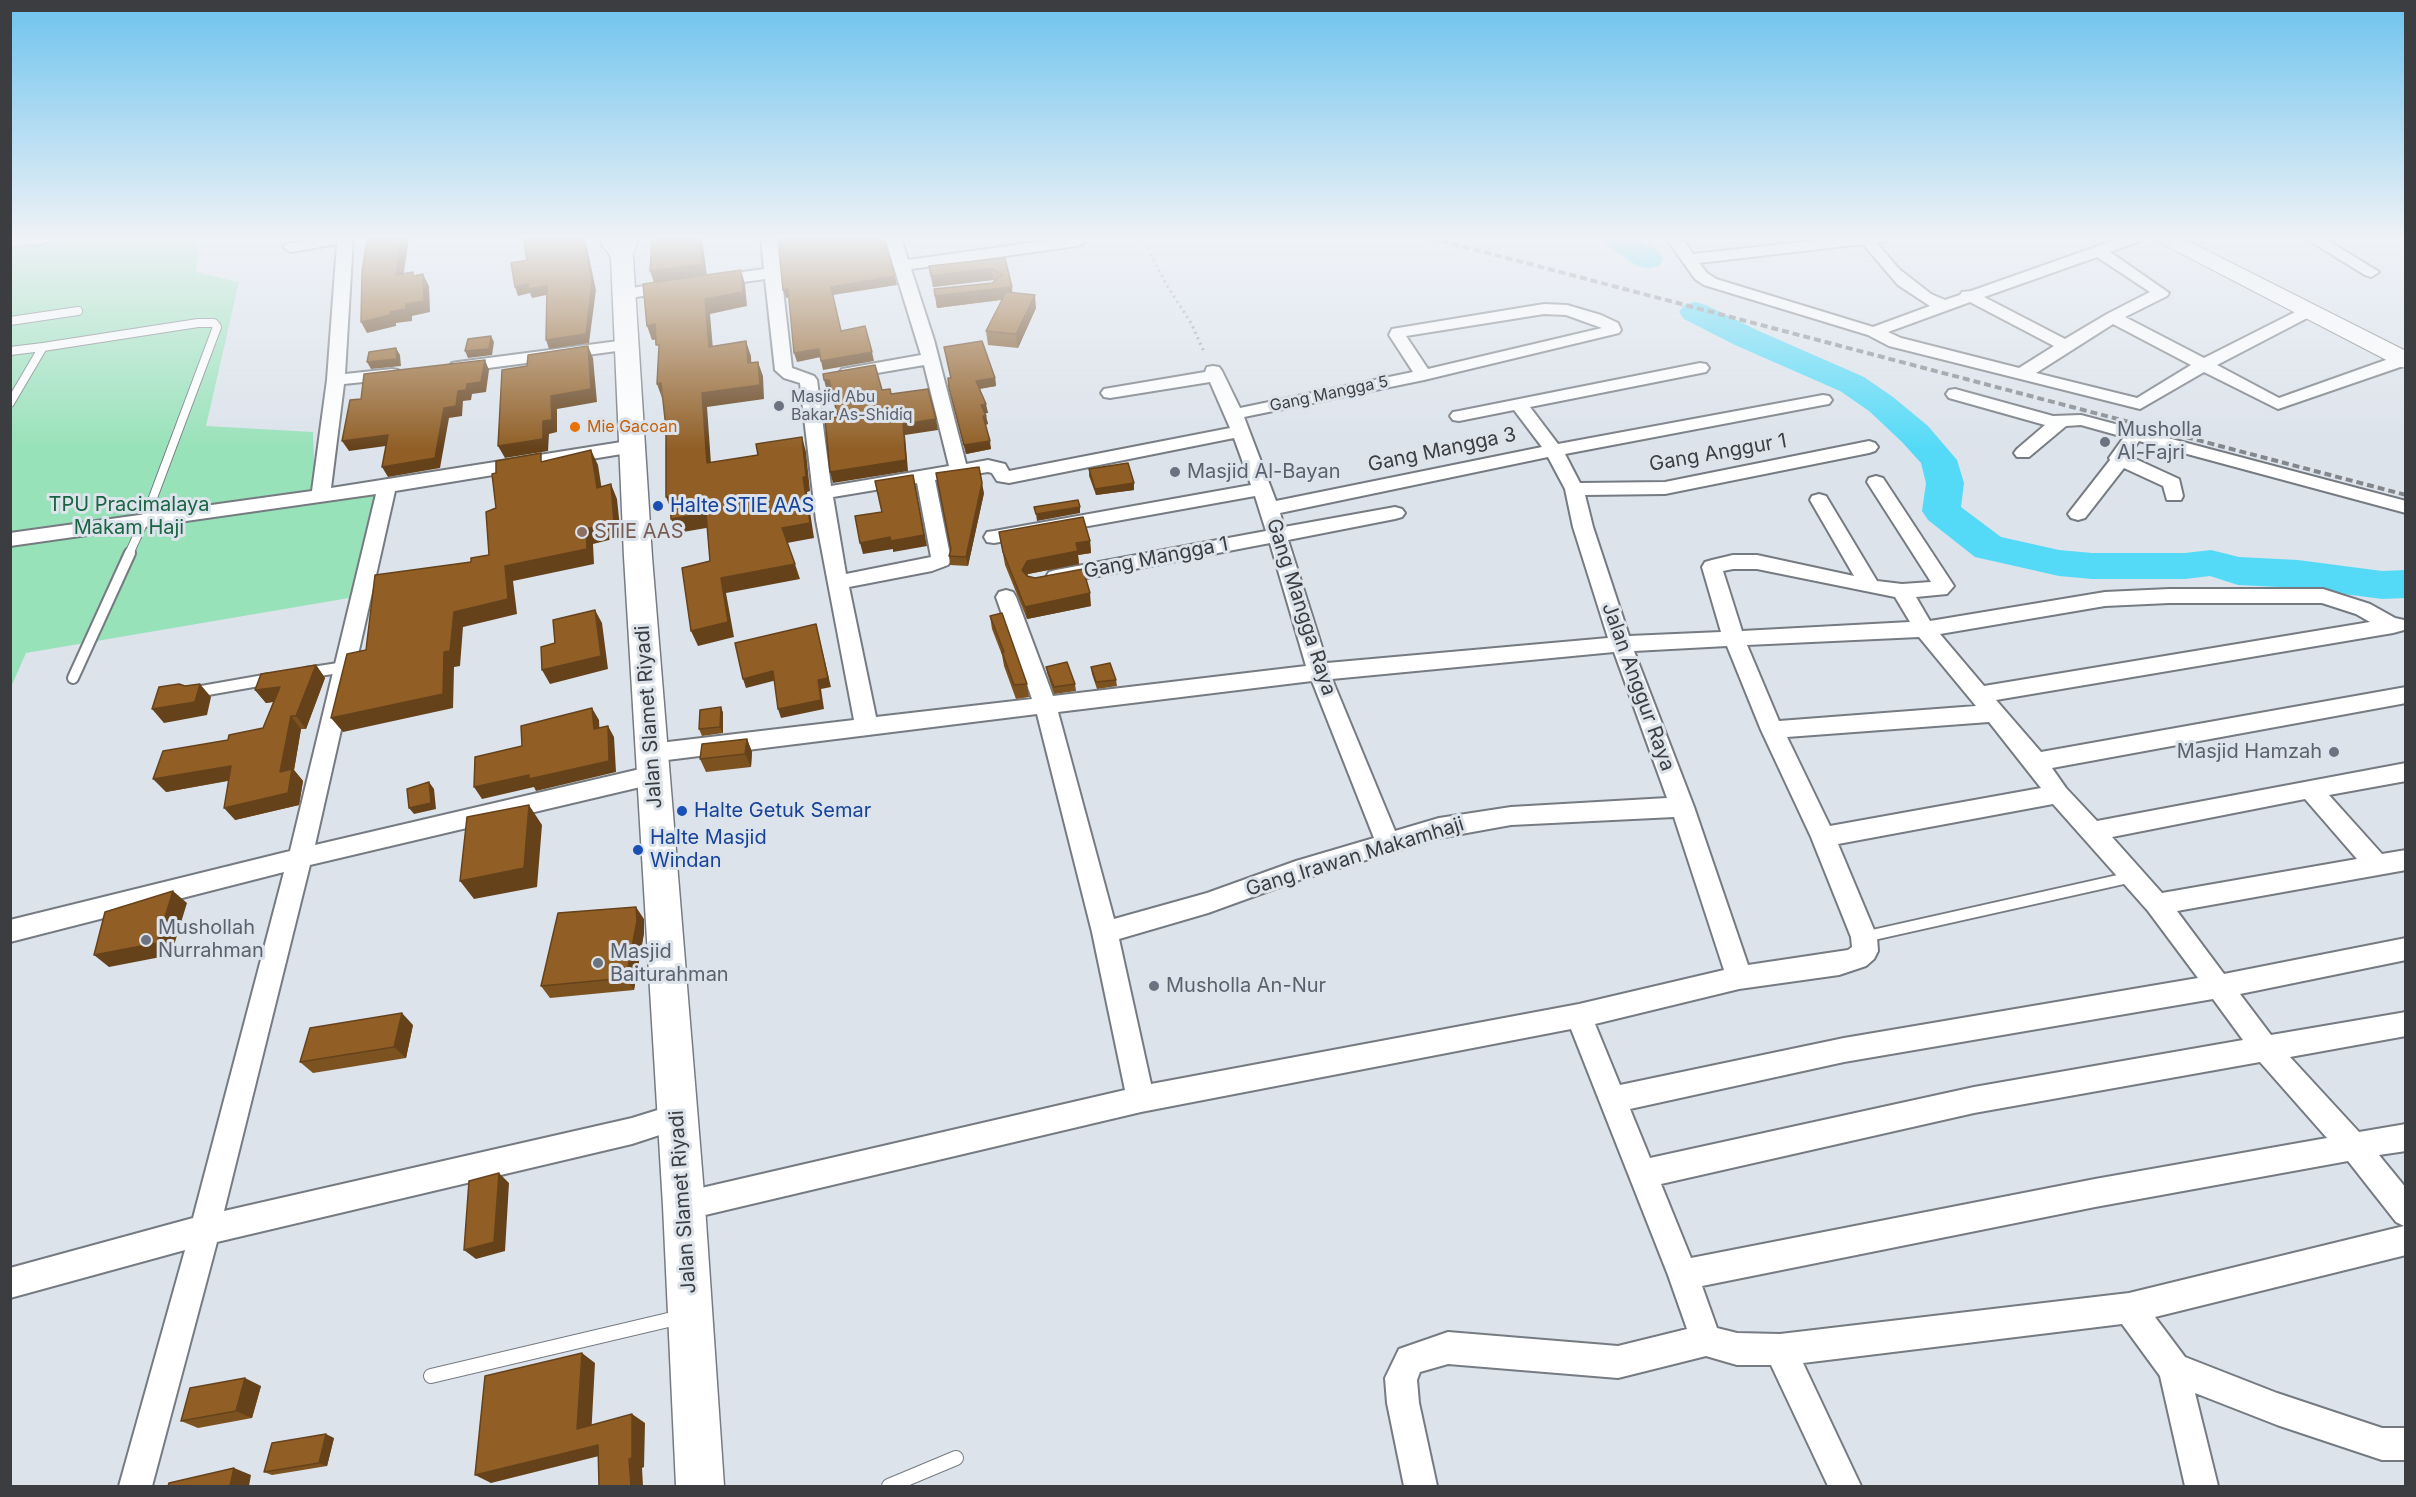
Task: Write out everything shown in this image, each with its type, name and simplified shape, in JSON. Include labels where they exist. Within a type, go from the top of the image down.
[{"type":"main road","name":"Jalan Slamet Riyadi","points":[[625,308],[634,446],[638,557],[684,1206],[700,1486]]},
{"type":"street","points":[[321,495],[336,380],[341,308]]},
{"type":"street","points":[[776,308],[784,370],[808,380],[930,359]]},
{"type":"street","points":[[920,308],[930,359],[956,463],[960,469]]},
{"type":"street","points":[[1795,308],[1874,332],[1895,342],[2140,404],[2202,366],[2307,312]]},
{"type":"street","points":[[1874,332],[1939,308]]},
{"type":"street","points":[[1991,308],[2066,346]]},
{"type":"street","points":[[2022,374],[2131,308]]},
{"type":"street","points":[[2299,308],[2405,360]]},
{"type":"street","name":"Gang Mangga 5","points":[[822,493],[960,469],[995,466],[1000,469],[1004,477],[1009,477],[1613,330],[1612,326],[1605,321],[1567,310],[1551,309],[1398,332],[1397,335],[1424,375]]},
{"type":"street","points":[[2113,317],[2202,366],[2278,404],[2405,360]]},
{"type":"street","points":[[441,369],[626,345]]},
{"type":"street","points":[[1459,416],[1520,406],[1700,368]]},
{"type":"street","points":[[336,380],[406,372]]},
{"type":"street","points":[[1110,393],[1214,374]]},
{"type":"street","name":"Gang Mangga Raya","points":[[1214,374],[1237,423],[1262,489],[1319,672],[1388,843]]},
{"type":"street","points":[[808,380],[822,493],[866,725]]},
{"type":"street","points":[[1955,394],[2052,421],[2082,420],[2406,507]]},
{"type":"street","name":"Gang Mangga 3","points":[[1269,509],[1554,450],[1823,400]]},
{"type":"street","name":"Jalan Anggur Raya","points":[[1520,406],[1554,450],[1574,489],[1582,527],[1621,644],[1682,807],[1739,978]]},
{"type":"street","points":[[2023,453],[2063,419]]},
{"type":"street","points":[[2078,514],[2120,460],[2118,458],[2135,434]]},
{"type":"street","points":[[10,540],[387,486],[634,446]]},
{"type":"street","name":"Gang Anggur 1","points":[[1574,489],[1665,488],[1869,447]]},
{"type":"street","points":[[2120,460],[2170,482],[2174,496]]},
{"type":"street","points":[[838,582],[932,564],[941,560],[925,476]]},
{"type":"street","points":[[684,1206],[1141,1099],[1579,1016],[1739,978],[1839,964],[1857,958],[1865,951],[1864,936],[1823,837],[1772,730],[1734,639],[1712,567],[1733,562],[1756,562],[1816,573],[1871,587],[1902,591],[1940,589],[1944,586],[1876,482]]},
{"type":"street","points":[[135,1486],[205,1230],[300,858],[387,486]]},
{"type":"street","points":[[994,537],[1262,489]]},
{"type":"street","points":[[1819,500],[1871,587]]},
{"type":"street","name":"Gang Mangga 1","points":[[1036,581],[1395,513]]},
{"type":"street","points":[[1902,591],[1924,628],[2036,762],[2058,794],[2157,904],[2265,1048],[2354,1147],[2406,1212]]},
{"type":"street","points":[[10,931],[300,858],[652,764],[866,725],[1046,706],[1319,672],[1621,644],[1924,628],[2105,599],[2169,596],[2323,596],[2363,609],[2399,625]]},
{"type":"street","points":[[1006,597],[1046,706],[1105,932],[1141,1099]]},
{"type":"street","points":[[1772,730],[1986,704],[2399,625]]},
{"type":"street","points":[[2036,762],[2406,695]]},
{"type":"street","points":[[2090,832],[2406,772]]},
{"type":"street","points":[[2310,789],[2377,866]]},
{"type":"street","points":[[1823,837],[2058,794]]},
{"type":"street","name":"Gang Irawan Makamhaji","points":[[1105,932],[1208,903],[1296,871],[1439,828],[1511,816],[1682,807]]},
{"type":"street","points":[[2157,904],[2406,860]]},
{"type":"street","points":[[1612,1100],[1844,1050],[2220,986],[2403,952]]},
{"type":"street","points":[[1579,1016],[1683,1275],[1706,1341]]},
{"type":"street","points":[[1642,1174],[1974,1101],[2406,1024]]},
{"type":"street","points":[[10,1283],[205,1230],[632,1131],[678,1117]]},
{"type":"street","points":[[1683,1275],[2095,1193],[2406,1137]]},
{"type":"street","points":[[1420,1486],[1403,1403],[1401,1378],[1410,1360],[1448,1348],[1618,1362],[1706,1341],[1737,1349],[1780,1350],[2129,1308],[2406,1240]]},
{"type":"street","points":[[2129,1308],[2174,1369],[2200,1486]]},
{"type":"street","points":[[1780,1350],[1845,1486]]},
{"type":"street","points":[[2174,1369],[2277,1409],[2382,1444],[2406,1444]]},
{"type":"lane","points":[[10,321],[78,310]]},
{"type":"lane","points":[[10,351],[198,323],[214,323],[217,327],[145,519],[73,678]]},
{"type":"lane","points":[[10,403],[43,347]]},
{"type":"lane","points":[[299,674],[345,667]]},
{"type":"lane","points":[[196,692],[276,678]]},
{"type":"lane","points":[[1864,936],[2132,877]]},
{"type":"lane","points":[[431,1376],[690,1315]]},
{"type":"lane","points":[[889,1486],[956,1458]]},
{"type":"path","points":[[1181,308],[1191,323],[1214,374]]},
{"type":"green space","name":"TPU Pracimalaya Makam Haji","points":[[11,308],[233,308],[206,426],[313,432],[315,492],[383,481],[349,598],[26,653],[11,687]]},
{"type":"building","points":[[361,308],[406,308],[390,312],[390,315],[361,322]]},
{"type":"building","points":[[547,308],[589,308],[586,334],[546,340]]},
{"type":"building","points":[[645,308],[706,308],[709,347],[746,341],[748,363],[758,362],[760,385],[702,393],[707,463],[758,455],[756,444],[802,437],[806,477],[803,477],[810,523],[782,528],[795,564],[721,578],[728,622],[691,631],[682,568],[710,561],[706,513],[671,519],[670,497],[666,497],[666,428],[661,383],[657,384],[659,345],[656,345],[655,324],[647,326]]},
{"type":"building","points":[[790,308],[836,308],[841,331],[865,326],[872,352],[821,361],[819,349],[794,353]]},
{"type":"building","points":[[998,308],[1029,308],[1016,334],[986,331]]},
{"type":"building","points":[[491,336],[489,349],[465,351],[468,339]]},
{"type":"building","points":[[982,341],[995,378],[976,381],[986,404],[981,405],[986,416],[983,416],[990,441],[964,445],[949,388],[948,378],[951,378],[944,347]]},
{"type":"building","points":[[588,346],[591,389],[551,396],[552,420],[543,421],[543,439],[498,446],[502,370],[527,366],[528,355]]},
{"type":"building","points":[[396,348],[397,359],[367,362],[369,352]]},
{"type":"building","points":[[485,360],[481,382],[467,384],[466,390],[458,391],[456,406],[444,408],[435,458],[382,467],[388,435],[342,441],[350,400],[361,399],[364,374]]},
{"type":"building","points":[[875,365],[882,390],[890,389],[891,394],[928,389],[936,419],[903,424],[906,460],[830,472],[825,419],[838,417],[829,380],[824,380],[823,374]]},
{"type":"building","points":[[591,450],[597,488],[611,484],[614,522],[586,529],[587,549],[505,566],[508,599],[454,612],[450,651],[444,652],[443,694],[331,718],[347,654],[366,650],[375,575],[471,562],[471,558],[489,555],[486,512],[496,508],[492,474],[496,473],[496,461],[541,453],[541,462]]},
{"type":"building","points":[[1128,463],[1134,483],[1095,489],[1089,469]]},
{"type":"building","points":[[979,467],[982,483],[966,557],[949,556],[951,550],[936,473]]},
{"type":"building","points":[[913,475],[924,535],[891,541],[890,537],[860,543],[855,516],[882,512],[875,481]]},
{"type":"building","points":[[1078,500],[1080,507],[1036,514],[1034,507]]},
{"type":"building","points":[[1083,517],[1090,541],[1076,543],[1078,551],[1027,561],[1022,570],[1027,576],[1035,578],[1083,569],[1090,593],[1025,607],[1003,552],[999,532]]},
{"type":"building","points":[[595,610],[601,656],[542,670],[541,647],[555,643],[553,620]]},
{"type":"building","points":[[1002,613],[1027,684],[1014,685],[1002,652],[1004,652],[990,616]]},
{"type":"building","points":[[816,624],[828,678],[818,680],[821,700],[778,709],[773,671],[743,679],[735,643]]},
{"type":"building","points":[[1067,662],[1075,684],[1054,687],[1046,667]]},
{"type":"building","points":[[1110,663],[1116,680],[1096,682],[1091,667]]},
{"type":"building","points":[[316,665],[296,716],[291,716],[280,772],[292,769],[288,793],[224,808],[231,766],[153,779],[163,751],[228,740],[229,735],[263,728],[280,687],[255,690],[261,674]]},
{"type":"building","points":[[179,684],[185,686],[200,684],[195,702],[152,709],[159,687]]},
{"type":"building","points":[[721,707],[720,727],[699,729],[700,710]]},
{"type":"building","points":[[592,708],[594,729],[608,726],[609,761],[529,779],[529,775],[474,787],[475,757],[522,746],[521,726]]},
{"type":"building","points":[[747,739],[745,754],[700,759],[702,744]]},
{"type":"building","points":[[429,782],[431,803],[409,808],[407,789]]},
{"type":"building","points":[[529,805],[524,868],[460,881],[467,817]]},
{"type":"building","points":[[173,891],[157,943],[94,955],[105,912]]},
{"type":"building","name":"Masjid Baiturahman","points":[[636,907],[637,921],[626,978],[541,986],[558,913]]},
{"type":"building","points":[[402,1013],[394,1047],[300,1062],[310,1028]]},
{"type":"building","points":[[499,1173],[494,1242],[464,1250],[469,1181]]},
{"type":"building","points":[[582,1353],[577,1429],[632,1414],[632,1458],[629,1459],[631,1486],[599,1486],[598,1445],[475,1475],[485,1376]]},
{"type":"building","points":[[245,1378],[236,1411],[181,1421],[190,1388]]},
{"type":"building","points":[[326,1434],[319,1463],[264,1472],[272,1443]]},
{"type":"building","points":[[234,1468],[230,1486],[168,1486],[169,1483]]},
{"type":"waterway","points":[[1695,312],[1747,338],[1852,384],[1881,404],[1915,434],[1939,460],[1945,483],[1941,511],[1989,548],[2059,563],[2092,566],[2185,566],[2211,563],[2238,571],[2298,574],[2382,585],[2406,584]]},
{"type":"railway","points":[[1696,308],[2406,495]]},
{"type":"place","name":"Masjid Abu Bakar As-Shidiq","points":[[779,406]]},
{"type":"place","name":"Mie Gacoan","points":[[575,427]]},
{"type":"place","name":"Musholla Al-Fajri","points":[[2105,442]]},
{"type":"place","name":"Masjid Al-Bayan","points":[[1175,472]]},
{"type":"place","name":"Halte STIE AAS","points":[[658,506]]},
{"type":"place","name":"STIE AAS","points":[[582,532]]},
{"type":"place","name":"Masjid Hamzah","points":[[2334,752]]},
{"type":"place","name":"Halte Getuk Semar","points":[[682,811]]},
{"type":"place","name":"Halte Masjid Windan","points":[[638,850]]},
{"type":"place","name":"Mushollah Nurrahman","points":[[146,940]]},
{"type":"place","name":"Masjid Baiturahman","points":[[598,963]]},
{"type":"place","name":"Musholla An-Nur","points":[[1154,986]]}]
